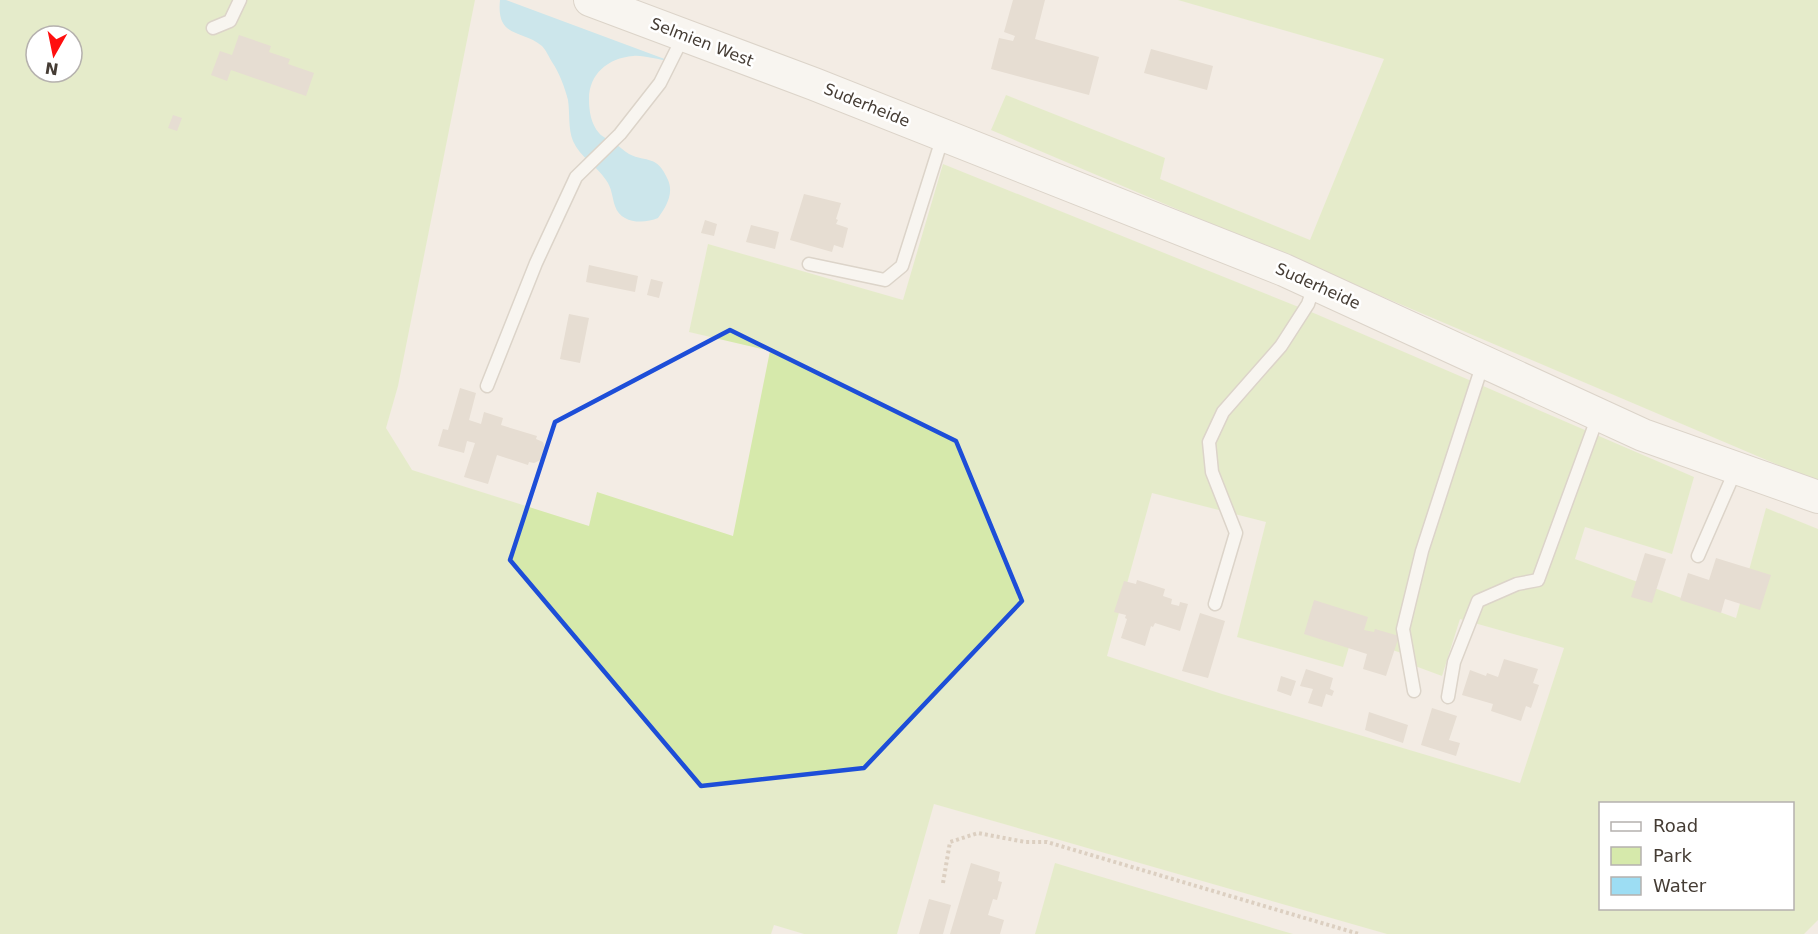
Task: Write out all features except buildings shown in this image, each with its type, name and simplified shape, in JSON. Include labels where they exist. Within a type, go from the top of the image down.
[{"type":"street","name":"Selmien West","points":[[590,0],[814,84]]},
{"type":"street","name":"Suderheide","points":[[814,84],[1284,270],[1643,435],[1818,496]]},
{"type":"lane","points":[[213,28],[230,21],[240,0]]},
{"type":"lane","points":[[487,386],[536,263],[576,177],[620,134],[660,83],[684,35]]},
{"type":"lane","points":[[809,264],[885,280],[902,266],[943,135]]},
{"type":"lane","points":[[1215,604],[1236,533],[1212,472],[1209,442],[1224,412],[1281,346],[1308,304],[1315,285]]},
{"type":"lane","points":[[1414,691],[1403,629],[1422,551],[1483,362]]},
{"type":"lane","points":[[1448,697],[1454,662],[1478,601],[1516,584],[1538,580],[1598,415]]},
{"type":"lane","points":[[1698,556],[1737,468]]},
{"type":"path","points":[[943,883],[950,842],[978,833],[1025,842],[1047,842],[1359,934]]},
{"type":"highlighted area","points":[[730,330],[956,441],[1022,601],[864,768],[701,786],[510,560],[555,422]]},
{"type":"green space","points":[[0,0],[475,0],[398,386],[386,428],[412,470],[589,526],[597,492],[733,536],[770,351],[689,332],[708,244],[903,300],[943,164],[1316,314],[1694,477],[1672,554],[1585,527],[1575,559],[1736,618],[1766,508],[1818,529],[1818,920],[1804,934],[1387,934],[934,804],[897,934],[804,934],[774,925],[771,934],[0,934]],"holes":[[[1152,493],[1266,522],[1237,637],[1343,667],[1352,637],[1414,657],[1415,666],[1442,676],[1460,619],[1564,648],[1520,783],[1222,694],[1107,656]]]},
{"type":"green space","points":[[1178,0],[1818,0],[1818,482],[991,130],[1006,95],[1165,158],[1160,179],[1310,240],[1384,59]]},
{"type":"green space","points":[[1055,863],[1293,934],[1035,934]]},
{"type":"water","points":[[500,0],[506,0],[670,61],[637,56],[616,60],[596,75],[592,82],[589,99],[592,121],[601,135],[629,154],[656,163],[664,172],[670,185],[670,195],[658,218],[640,222],[628,219],[618,212],[608,183],[573,141],[568,100],[555,66],[542,46],[506,27],[500,12]]}]
